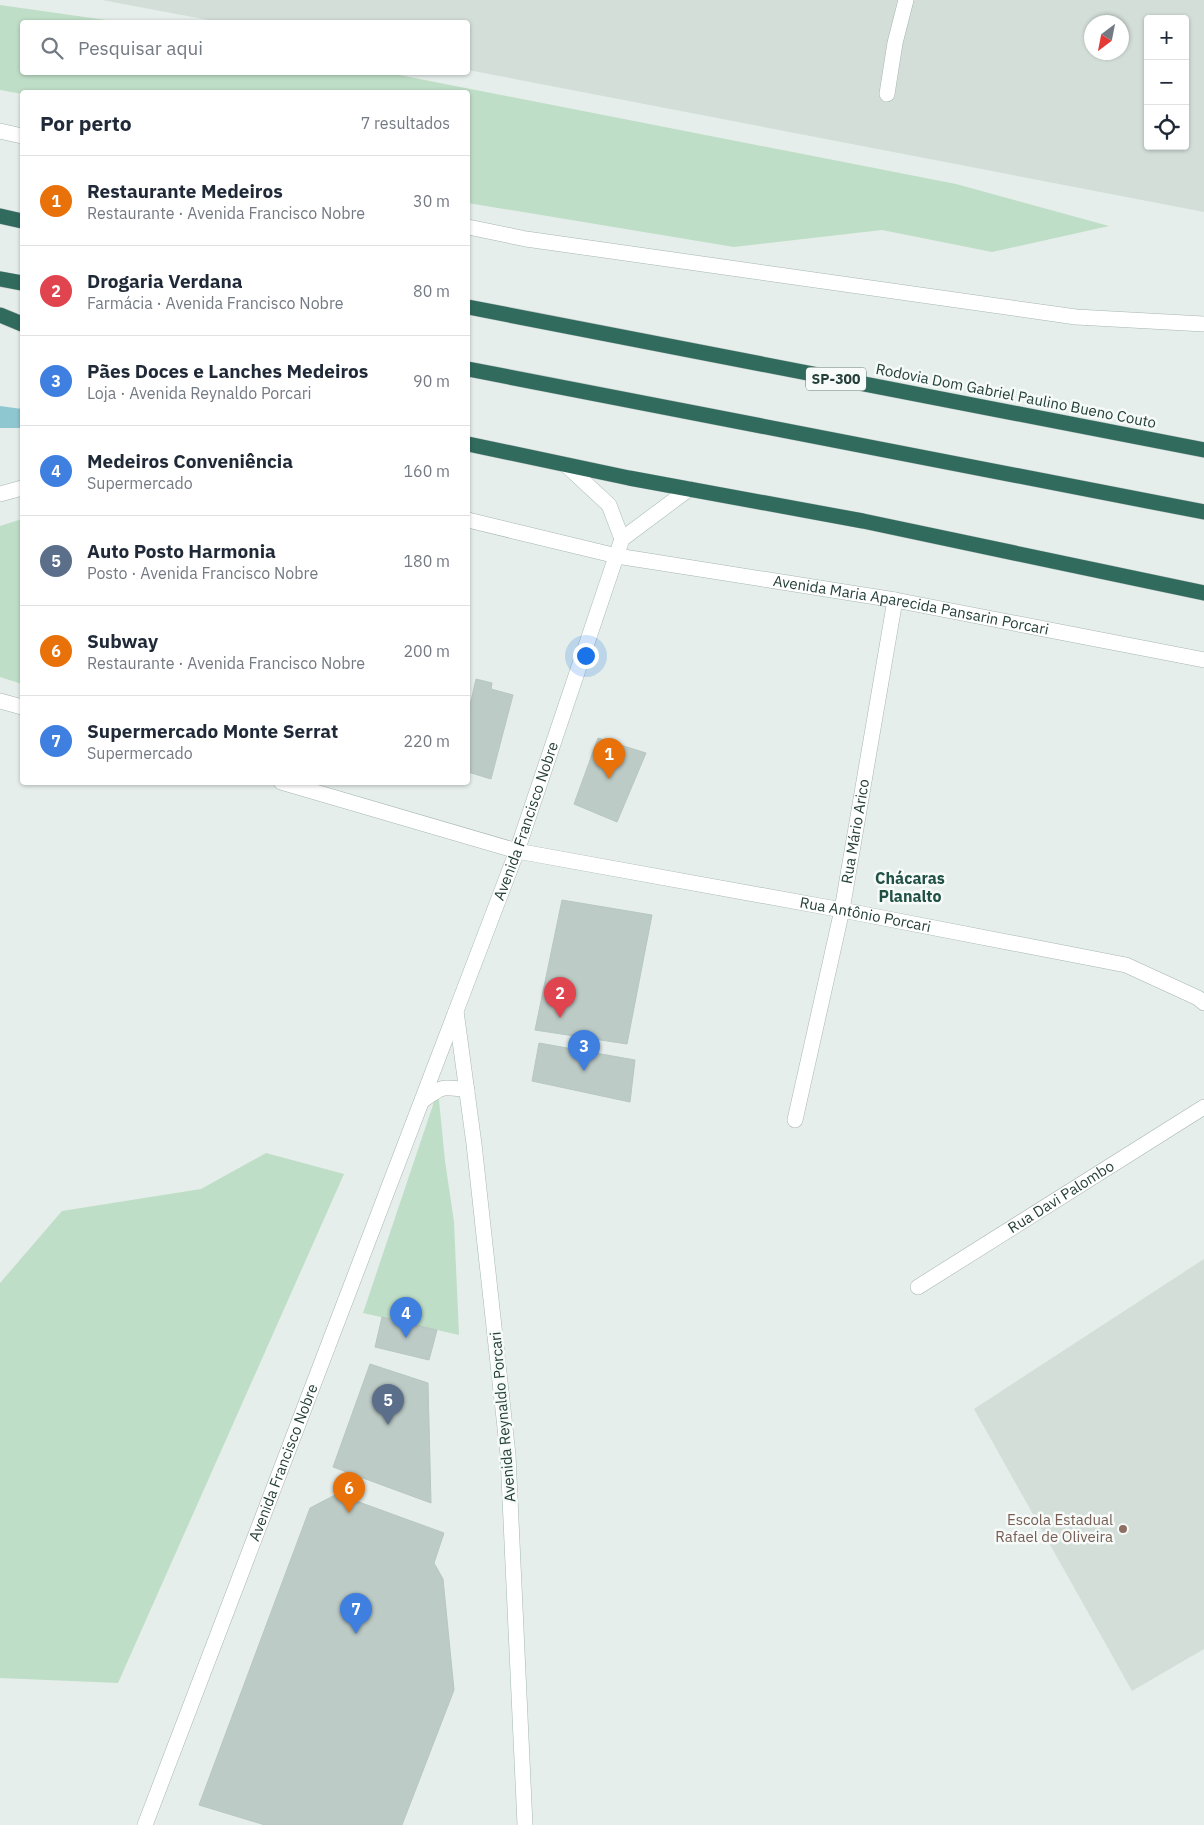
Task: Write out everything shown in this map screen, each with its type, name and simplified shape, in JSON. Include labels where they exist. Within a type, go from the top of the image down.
[{"type":"highway","points":[[0,216],[20,221]]},
{"type":"highway","points":[[0,278],[20,283]]},
{"type":"highway","name":"Rodovia Dom Gabriel Paulino Bueno Couto","points":[[470,307],[1204,450]]},
{"type":"highway","points":[[0,315],[20,323]]},
{"type":"highway","points":[[470,369],[1204,512]]},
{"type":"highway","points":[[470,444],[566,465],[862,521],[1204,593]]},
{"type":"street","points":[[886,94],[895,43],[906,0]]},
{"type":"street","points":[[0,131],[20,136]]},
{"type":"street","points":[[470,227],[526,239],[1076,317],[1204,324]]},
{"type":"street","points":[[566,465],[609,505],[622,539],[689,489]]},
{"type":"street","points":[[0,494],[20,489]]},
{"type":"street","name":"Avenida Maria Aparecida Pansarin Porcari","points":[[470,520],[617,556],[895,600],[1204,660]]},
{"type":"street","name":"Avenida Francisco Nobre","points":[[144,1825],[517,851],[622,539]]},
{"type":"street","name":"Rua Mário Arico","points":[[794,1120],[842,910],[895,600]]},
{"type":"street","points":[[0,701],[20,707]]},
{"type":"street","name":"Rua Antônio Porcari","points":[[291,785],[517,851],[842,910],[1126,965],[1198,998],[1204,1003]]},
{"type":"street","name":"Avenida Reynaldo Porcari","points":[[456,1011],[479,1182],[508,1455],[525,1825]]},
{"type":"street","points":[[422,1101],[438,1090],[447,1087],[467,1090]]},
{"type":"street","name":"Rua Davi Palombo","points":[[918,1287],[1204,1106]]},
{"type":"shaded area","points":[[102,0],[1204,0],[1204,212],[470,70],[470,20],[208,20]]},
{"type":"shaded area","name":"Escola Estadual Rafael de Oliveira","points":[[1204,1259],[1204,1649],[1132,1691],[974,1409]]},
{"type":"green space","points":[[0,5],[106,20],[20,20],[20,75],[399,75],[956,184],[1109,226],[992,252],[882,230],[734,247],[470,203],[470,90],[20,90],[20,94],[0,90]]},
{"type":"green space","points":[[20,520],[20,683],[0,677],[0,526]]},
{"type":"green space","points":[[438,1090],[445,1161],[454,1222],[459,1335],[363,1313]]},
{"type":"green space","points":[[266,1153],[344,1174],[118,1683],[0,1678],[0,1283],[62,1211],[201,1189]]},
{"type":"water","points":[[0,406],[20,409],[20,428],[0,428]]},
{"type":"building","points":[[476,679],[492,683],[491,689],[513,695],[491,779],[470,773],[470,705]]},
{"type":"building","points":[[598,738],[646,753],[617,822],[574,804]]},
{"type":"building","points":[[562,900],[652,915],[627,1044],[535,1030]]},
{"type":"building","points":[[539,1043],[635,1060],[630,1102],[532,1081]]},
{"type":"building","points":[[382,1317],[437,1330],[429,1360],[375,1347]]},
{"type":"building","points":[[370,1364],[428,1383],[431,1503],[333,1467]]},
{"type":"building","points":[[337,1494],[444,1533],[434,1563],[443,1579],[454,1690],[402,1825],[265,1825],[199,1805],[310,1508]]},
{"type":"place","name":"Restaurante Medeiros","points":[[609,779]]},
{"type":"place","name":"Drogaria Verdana","points":[[560,1018]]},
{"type":"place","name":"Pães Doces e Lanches Medeiros","points":[[584,1071]]},
{"type":"place","name":"Medeiros Conveniência","points":[[406,1338]]},
{"type":"place","name":"Auto Posto Harmonia","points":[[388,1425]]},
{"type":"place","name":"Subway","points":[[349,1513]]},
{"type":"place","name":"Escola Estadual Rafael de Oliveira","points":[[1123,1529]]},
{"type":"place","name":"Supermercado Monte Serrat","points":[[356,1634]]},
{"type":"district","name":"Chácaras Planalto","points":[[910,887]]}]
